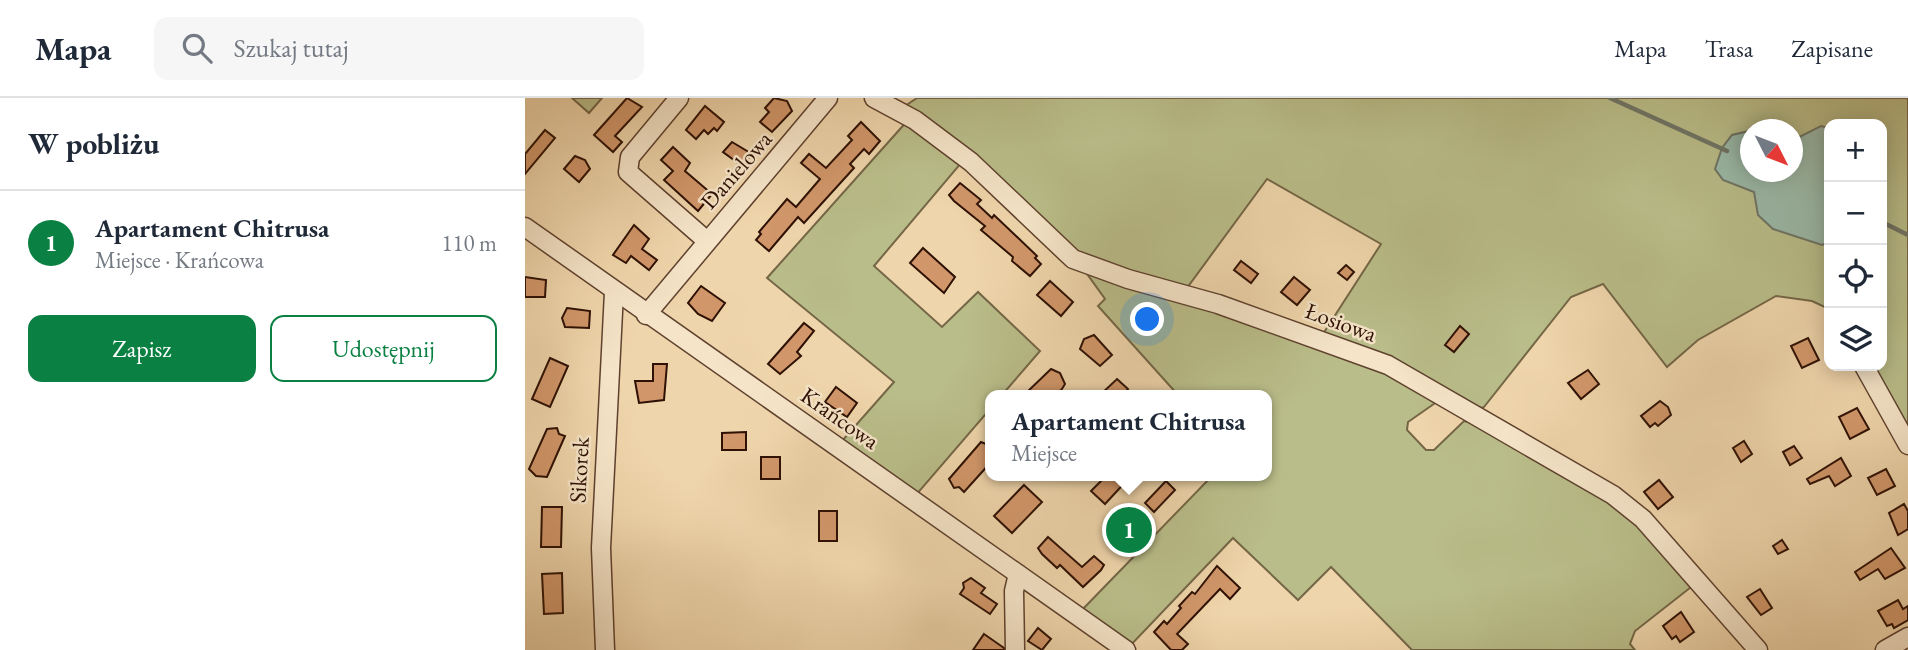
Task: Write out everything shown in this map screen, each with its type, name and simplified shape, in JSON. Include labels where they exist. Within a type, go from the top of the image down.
[{"type":"street","name":"Danielowa","points":[[679,98],[630,157],[628,172],[707,241]]},
{"type":"street","name":"Danielowa","points":[[646,315],[828,98]]},
{"type":"street","name":"Łosiowa","points":[[874,98],[915,120],[971,162],[1073,259],[1128,279],[1218,304],[1388,365],[1613,495],[1643,519],[1758,650]]},
{"type":"street","name":"Krańcowa","points":[[525,228],[1126,650]]},
{"type":"street","name":"Sikorek","points":[[605,650],[601,548],[614,292]]},
{"type":"street","points":[[1867,371],[1908,445]]},
{"type":"street","points":[[1015,650],[1014,591],[1018,574]]},
{"type":"street","points":[[1885,650],[1908,637]]},
{"type":"green space","points":[[572,98],[602,98],[589,113]]},
{"type":"green space","points":[[917,98],[1908,98],[1908,437],[1884,383],[1878,384],[1872,371],[1887,371],[1887,119],[1824,119],[1824,307],[1812,301],[1776,296],[1698,340],[1667,367],[1603,284],[1571,297],[1484,407],[1471,412],[1321,337],[1381,244],[1267,179],[1184,292],[1079,256],[905,106]]},
{"type":"green space","points":[[909,119],[962,162],[874,266],[942,327],[978,292],[1040,351],[1006,390],[985,390],[985,415],[916,495],[841,442],[894,382],[767,278]]},
{"type":"green space","points":[[1085,271],[1342,351],[1441,399],[1408,422],[1407,430],[1426,450],[1434,450],[1464,421],[1481,425],[1626,509],[1695,584],[1635,631],[1630,644],[1635,650],[1412,650],[1331,567],[1298,600],[1233,538],[1129,647],[1081,611],[1207,481],[1272,481],[1272,390],[1174,390],[1098,306],[1105,299]]},
{"type":"shaded area","points":[[1824,127],[1822,245],[1773,229],[1758,215],[1754,192],[1723,180],[1715,169],[1722,148],[1732,135],[1740,133],[1740,182],[1803,182],[1803,135]]},
{"type":"building","points":[[627,98],[642,107],[615,136],[622,142],[613,152],[594,135]]},
{"type":"building","points":[[774,98],[787,101],[792,111],[772,132],[760,122],[769,112],[765,108]]},
{"type":"building","points":[[705,106],[724,122],[717,131],[714,128],[708,134],[704,130],[696,139],[686,130]]},
{"type":"building","points":[[861,122],[880,141],[869,154],[864,149],[850,164],[854,168],[804,223],[798,217],[769,251],[756,240],[761,234],[759,232],[787,199],[796,207],[820,179],[801,163],[809,154],[826,168],[852,140],[848,136]]},
{"type":"building","points":[[545,130],[555,138],[525,174],[525,154]]},
{"type":"building","points":[[732,142],[752,154],[742,166],[723,152]]},
{"type":"building","points":[[673,147],[690,163],[685,171],[712,194],[698,211],[664,180],[673,171],[661,160]]},
{"type":"building","points":[[575,156],[585,160],[590,169],[579,182],[564,169]]},
{"type":"building","points":[[960,183],[981,200],[977,204],[992,218],[994,215],[1037,256],[1035,258],[1041,264],[1030,276],[1012,261],[1013,257],[981,230],[985,226],[949,195]]},
{"type":"building","points":[[634,225],[649,239],[642,249],[657,260],[649,270],[631,256],[626,263],[613,255]]},
{"type":"building","points":[[923,248],[955,277],[944,293],[910,263]]},
{"type":"building","points":[[1241,261],[1258,274],[1251,283],[1234,270]]},
{"type":"building","points":[[1346,265],[1354,272],[1347,280],[1338,273]]},
{"type":"building","points":[[525,277],[546,280],[545,297],[525,297]]},
{"type":"building","points":[[1294,277],[1310,290],[1297,305],[1281,292]]},
{"type":"building","points":[[1050,281],[1073,302],[1061,316],[1037,295]]},
{"type":"building","points":[[701,286],[725,303],[712,321],[698,314],[688,303]]},
{"type":"building","points":[[567,308],[590,311],[589,328],[565,327],[562,318]]},
{"type":"building","points":[[804,323],[814,331],[797,352],[801,356],[780,374],[768,364]]},
{"type":"building","points":[[1460,326],[1469,334],[1454,352],[1445,345]]},
{"type":"building","points":[[1094,335],[1112,355],[1100,366],[1080,349],[1084,339]]},
{"type":"building","points":[[1808,338],[1819,360],[1802,368],[1791,346]]},
{"type":"building","points":[[550,358],[568,366],[550,407],[532,399]]},
{"type":"building","points":[[653,364],[667,364],[664,400],[639,403],[635,381],[653,381]]},
{"type":"building","points":[[1051,369],[1060,373],[1065,384],[1061,390],[1029,390]]},
{"type":"building","points":[[1588,370],[1599,384],[1581,399],[1568,383]]},
{"type":"building","points":[[1117,379],[1128,389],[1127,390],[1105,390]]},
{"type":"building","points":[[836,387],[857,403],[847,417],[825,402]]},
{"type":"building","points":[[1660,401],[1668,407],[1671,415],[1658,426],[1655,423],[1650,427],[1641,416]]},
{"type":"building","points":[[1857,408],[1869,429],[1850,439],[1839,417]]},
{"type":"building","points":[[557,428],[559,434],[565,436],[547,477],[536,476],[529,469],[547,429]]},
{"type":"building","points":[[746,432],[746,450],[722,450],[722,433]]},
{"type":"building","points":[[1744,441],[1752,454],[1741,462],[1733,448]]},
{"type":"building","points":[[981,442],[985,444],[985,469],[964,492],[959,487],[954,488],[949,479]]},
{"type":"building","points":[[1794,446],[1802,458],[1790,465],[1783,452]]},
{"type":"building","points":[[761,457],[780,457],[780,479],[761,479]]},
{"type":"building","points":[[1841,458],[1851,476],[1835,486],[1829,476],[1810,484],[1807,479]]},
{"type":"building","points":[[1886,469],[1895,486],[1877,495],[1868,478]]},
{"type":"building","points":[[1659,480],[1673,497],[1658,509],[1644,492]]},
{"type":"building","points":[[1101,481],[1126,481],[1105,504],[1091,491]]},
{"type":"building","points":[[1166,481],[1175,490],[1154,512],[1145,503]]},
{"type":"building","points":[[1024,485],[1042,502],[1012,533],[994,516]]},
{"type":"building","points":[[1904,504],[1908,511],[1908,529],[1898,535],[1889,513]]},
{"type":"building","points":[[542,507],[562,507],[561,547],[541,547]]},
{"type":"building","points":[[819,511],[837,511],[837,541],[819,541]]},
{"type":"building","points":[[1130,519],[1139,528],[1119,549],[1109,540]]},
{"type":"building","points":[[1048,537],[1082,567],[1094,556],[1104,565],[1083,587],[1060,565],[1057,568],[1042,554],[1038,548]]},
{"type":"building","points":[[1782,540],[1788,549],[1778,554],[1773,546]]},
{"type":"building","points":[[1891,548],[1905,568],[1885,579],[1878,569],[1860,580],[1855,572]]},
{"type":"building","points":[[1217,566],[1240,588],[1230,599],[1220,589],[1177,634],[1188,644],[1182,650],[1171,650],[1154,632],[1164,621],[1167,624],[1181,608],[1179,606],[1192,592],[1195,594]]},
{"type":"building","points":[[562,573],[563,613],[544,614],[542,574]]},
{"type":"building","points":[[971,578],[985,588],[981,593],[997,604],[990,614],[960,594],[964,588],[963,583]]},
{"type":"building","points":[[1760,589],[1772,608],[1761,615],[1747,597]]},
{"type":"building","points":[[1898,600],[1903,609],[1908,606],[1908,620],[1894,628],[1892,624],[1887,626],[1878,611]]},
{"type":"building","points":[[1681,612],[1694,632],[1680,642],[1676,636],[1672,639],[1663,626]]},
{"type":"building","points":[[1038,628],[1051,639],[1042,650],[1028,641]]},
{"type":"building","points":[[984,634],[1004,648],[1004,650],[973,650]]},
{"type":"waterway","points":[[1610,98],[1727,151]]},
{"type":"waterway","points":[[1887,224],[1908,235]]},
{"type":"place","name":"Apartament Chitrusa","points":[[1129,530]]}]
